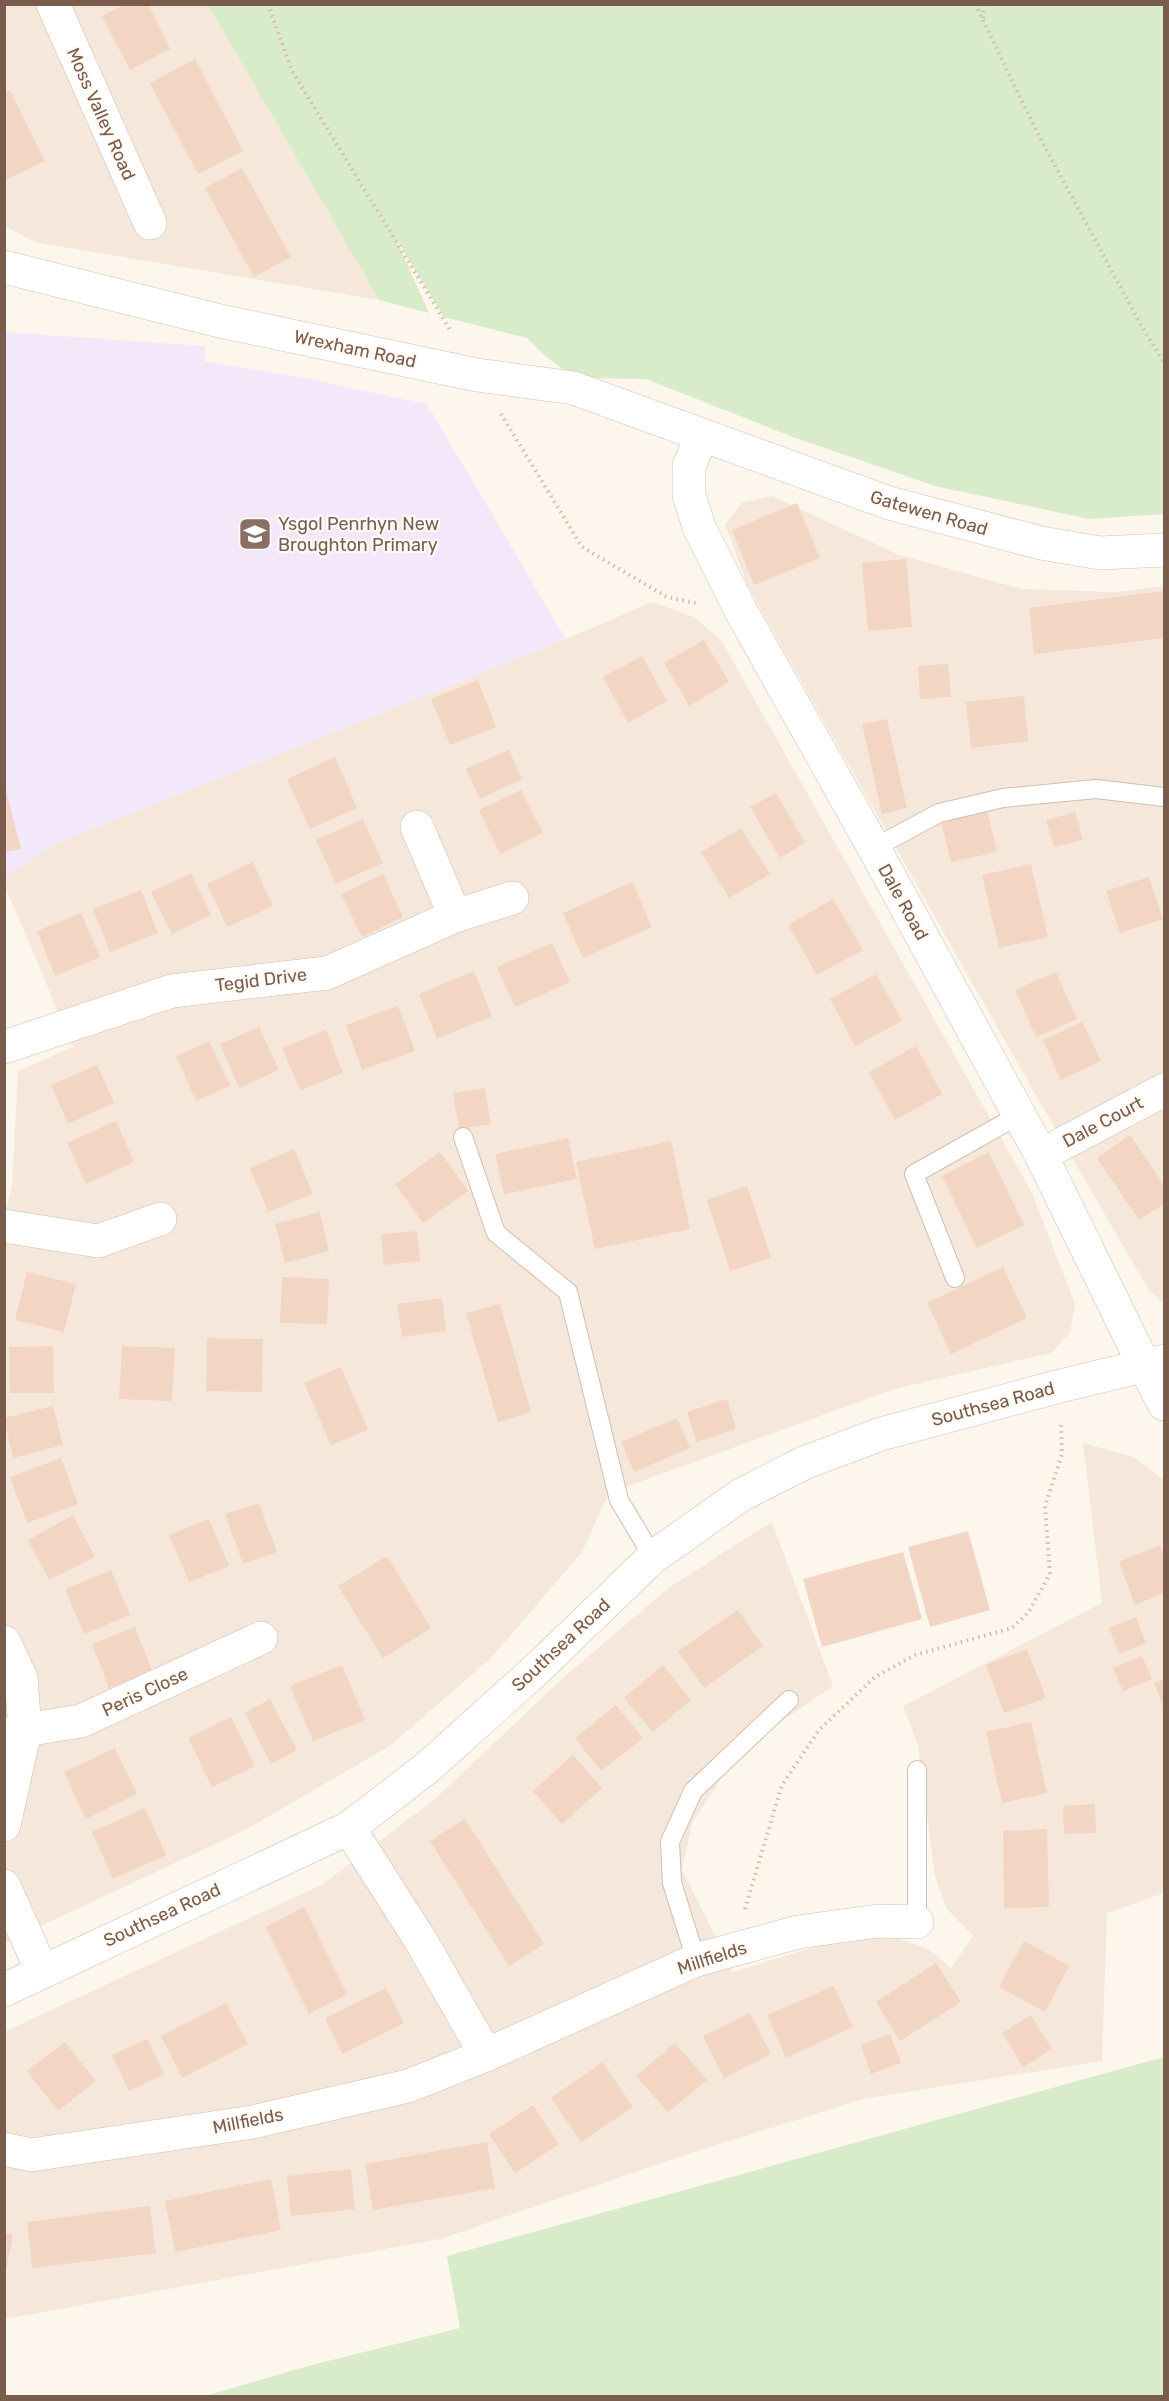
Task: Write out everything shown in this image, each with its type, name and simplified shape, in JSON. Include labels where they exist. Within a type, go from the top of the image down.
[{"type":"street","name":"Moss Valley Road","points":[[53,4],[150,223]]},
{"type":"street","name":"Wrexham Road","points":[[4,267],[244,326],[477,375],[573,388],[702,436]]},
{"type":"street","name":"Gatewen Road","points":[[702,436],[889,503],[1002,533],[1100,553],[1164,550]]},
{"type":"street","name":"Dale Road","points":[[702,436],[688,465],[689,495],[699,527],[741,611],[874,848],[1154,1363],[1164,1404]]},
{"type":"street","points":[[417,827],[455,916]]},
{"type":"street","name":"Tegid Drive","points":[[4,1047],[172,991],[327,973],[455,916],[512,898]]},
{"type":"street","name":"Dale Court","points":[[1041,1155],[1164,1090]]},
{"type":"street","points":[[4,1226],[98,1241],[160,1219]]},
{"type":"street","name":"Southsea Road","points":[[4,1990],[349,1828],[436,1759],[538,1668],[653,1557],[741,1495],[806,1462],[881,1434],[1154,1363]]},
{"type":"street","name":"Peris Close","points":[[15,1733],[81,1721],[261,1638]]},
{"type":"street","points":[[4,1641],[21,1678],[4,1826]]},
{"type":"street","points":[[349,1828],[421,1941],[486,2055]]},
{"type":"street","points":[[4,1886],[42,1971]]},
{"type":"street","name":"Millfields","points":[[4,2149],[31,2155],[253,2122],[408,2086],[486,2055],[710,1956],[798,1932],[878,1921],[917,1922]]},
{"type":"lane","points":[[874,848],[939,813],[1003,798],[1096,789],[1164,797]]},
{"type":"lane","points":[[956,1278],[915,1174],[1019,1115]]},
{"type":"lane","points":[[463,1137],[496,1233],[568,1292],[619,1500],[653,1557]]},
{"type":"lane","points":[[710,1956],[672,1883],[670,1842],[693,1791],[789,1700]]},
{"type":"lane","points":[[917,1770],[917,1922]]},
{"type":"path","points":[[975,4],[1037,132],[1137,318],[1164,363]]},
{"type":"path","points":[[983,19],[984,4]]},
{"type":"path","points":[[710,1956],[747,1905],[782,1785],[819,1730],[875,1677],[915,1655],[1012,1628],[1028,1613],[1050,1574],[1045,1506],[1062,1454],[1060,1386]]},
{"type":"shaded area","points":[[4,5],[208,5],[379,300],[34,242],[5,226]]},
{"type":"shaded area","name":"Ysgol Penrhyn New Broughton Primary","points":[[4,332],[205,346],[205,361],[299,377],[427,404],[566,639],[51,846],[5,878]]},
{"type":"shaded area","points":[[772,496],[897,554],[1021,589],[1117,592],[1164,586],[1164,1304],[1148,1289],[748,587],[725,524],[743,502]]},
{"type":"shaded area","points":[[652,602],[694,617],[721,640],[1032,1193],[1075,1304],[1070,1333],[1051,1353],[894,1389],[609,1493],[582,1552],[491,1658],[391,1745],[247,1829],[5,1943],[5,1212],[12,1187],[18,1071],[73,1047],[5,886],[4,878],[51,846],[566,639]]},
{"type":"shaded area","points":[[1083,1443],[1133,1457],[1164,1480],[1164,1893],[1107,1913],[1102,2061],[863,2099],[688,2154],[440,2239],[5,2319],[4,2032],[323,1884],[435,1799],[563,1678],[671,1586],[772,1522],[833,1686],[770,1729],[728,1768],[692,1823],[682,1870],[733,1972],[824,1944],[887,1934],[928,1949],[951,1968],[973,1936],[947,1909],[935,1877],[918,1745],[903,1706],[1102,1603]]},
{"type":"green space","points":[[208,5],[1164,5],[1164,514],[1089,519],[935,486],[793,437],[646,379],[574,378],[543,354],[527,338],[444,317],[395,237],[429,313],[379,300]]},
{"type":"green space","points":[[1164,2057],[1164,2396],[205,2396],[308,2366],[460,2328],[447,2256]]},
{"type":"building","points":[[125,4],[148,4],[170,49],[130,70],[102,16]]},
{"type":"building","points":[[195,59],[243,151],[198,174],[150,83]]},
{"type":"building","points":[[10,90],[45,161],[4,181],[4,93]]},
{"type":"building","points":[[242,168],[291,257],[254,277],[205,188]]},
{"type":"building","points":[[797,503],[820,558],[754,585],[732,530]]},
{"type":"building","points":[[906,559],[912,627],[868,631],[862,563]]},
{"type":"building","points":[[1164,591],[1164,638],[1034,654],[1029,608]]},
{"type":"building","points":[[704,640],[729,682],[689,706],[664,663]]},
{"type":"building","points":[[642,656],[667,701],[628,723],[603,677]]},
{"type":"building","points":[[948,664],[951,697],[920,699],[918,666]]},
{"type":"building","points":[[478,680],[496,727],[450,745],[431,699]]},
{"type":"building","points":[[1024,696],[1028,741],[971,748],[966,702]]},
{"type":"building","points":[[887,719],[907,808],[882,814],[862,724]]},
{"type":"building","points":[[509,750],[522,779],[480,799],[466,769]]},
{"type":"building","points":[[335,757],[357,808],[310,829],[287,779]]},
{"type":"building","points":[[4,782],[21,849],[4,852]]},
{"type":"building","points":[[521,790],[543,833],[500,854],[479,810]]},
{"type":"building","points":[[776,793],[805,843],[780,858],[750,807]]},
{"type":"building","points":[[986,807],[997,852],[951,862],[940,818]]},
{"type":"building","points":[[1075,812],[1083,840],[1054,847],[1046,820]]},
{"type":"building","points":[[363,819],[383,863],[336,884],[316,840]]},
{"type":"building","points":[[741,828],[770,874],[729,898],[701,852]]},
{"type":"building","points":[[253,862],[273,906],[227,927],[207,884]]},
{"type":"building","points":[[1031,864],[1048,937],[999,948],[982,875]]},
{"type":"building","points":[[191,873],[211,915],[172,934],[151,892]]},
{"type":"building","points":[[383,874],[403,917],[362,937],[341,894]]},
{"type":"building","points":[[1149,877],[1163,919],[1120,933],[1106,891]]},
{"type":"building","points":[[632,882],[652,927],[583,958],[563,913]]},
{"type":"building","points":[[141,890],[158,933],[110,952],[93,909]]},
{"type":"building","points":[[833,899],[863,950],[817,975],[788,925]]},
{"type":"building","points":[[81,913],[100,957],[55,976],[37,931]]},
{"type":"building","points":[[552,943],[570,982],[515,1007],[497,967]]},
{"type":"building","points":[[474,971],[492,1016],[437,1039],[419,994]]},
{"type":"building","points":[[1056,972],[1077,1019],[1036,1037],[1015,990]]},
{"type":"building","points":[[876,974],[902,1021],[855,1046],[830,999]]},
{"type":"building","points":[[398,1006],[415,1051],[362,1070],[346,1025]]},
{"type":"building","points":[[1082,1022],[1101,1061],[1061,1080],[1043,1040]]},
{"type":"building","points":[[259,1027],[279,1070],[239,1088],[220,1044]]},
{"type":"building","points":[[326,1030],[343,1073],[300,1090],[282,1048]]},
{"type":"building","points":[[209,1041],[230,1086],[196,1101],[176,1056]]},
{"type":"building","points":[[916,1046],[942,1094],[895,1120],[869,1072]]},
{"type":"building","points":[[97,1065],[114,1103],[68,1124],[51,1085]]},
{"type":"building","points":[[485,1088],[491,1124],[459,1129],[453,1093]]},
{"type":"building","points":[[116,1121],[134,1162],[86,1184],[67,1143]]},
{"type":"building","points":[[1130,1135],[1164,1185],[1164,1204],[1139,1220],[1097,1158]]},
{"type":"building","points":[[568,1138],[577,1179],[504,1194],[495,1154]]},
{"type":"building","points":[[671,1141],[690,1229],[595,1249],[576,1162]]},
{"type":"building","points":[[294,1149],[313,1194],[268,1212],[250,1168]]},
{"type":"building","points":[[440,1152],[468,1191],[423,1223],[395,1184]]},
{"type":"building","points":[[989,1152],[1024,1225],[977,1248],[942,1176]]},
{"type":"building","points":[[747,1186],[771,1258],[730,1271],[707,1200]]},
{"type":"building","points":[[320,1212],[329,1251],[285,1263],[275,1224]]},
{"type":"building","points":[[417,1231],[420,1261],[384,1265],[381,1234]]},
{"type":"building","points":[[1003,1267],[1027,1318],[951,1354],[927,1303]]},
{"type":"building","points":[[27,1272],[76,1284],[64,1332],[15,1320]]},
{"type":"building","points":[[282,1277],[329,1279],[327,1324],[280,1323]]},
{"type":"building","points":[[442,1298],[446,1331],[402,1337],[397,1304]]},
{"type":"building","points":[[500,1304],[531,1412],[498,1422],[466,1313]]},
{"type":"building","points":[[207,1338],[263,1339],[262,1392],[206,1391]]},
{"type":"building","points":[[53,1346],[54,1393],[10,1393],[9,1347]]},
{"type":"building","points":[[122,1346],[175,1348],[172,1401],[119,1399]]},
{"type":"building","points":[[341,1367],[368,1430],[331,1445],[304,1383]]},
{"type":"building","points":[[727,1399],[736,1429],[697,1442],[687,1412]]},
{"type":"building","points":[[53,1406],[63,1445],[13,1458],[4,1418]]},
{"type":"building","points":[[677,1418],[690,1448],[634,1472],[621,1442]]},
{"type":"building","points":[[61,1458],[78,1504],[27,1523],[10,1477]]},
{"type":"building","points":[[259,1503],[277,1552],[243,1564],[225,1514]]},
{"type":"building","points":[[73,1515],[95,1557],[49,1580],[28,1540]]},
{"type":"building","points":[[209,1519],[229,1566],[189,1582],[169,1535]]},
{"type":"building","points":[[968,1531],[990,1610],[930,1627],[908,1547]]},
{"type":"building","points":[[1160,1545],[1164,1557],[1164,1593],[1135,1605],[1119,1562]]},
{"type":"building","points":[[903,1552],[922,1619],[822,1647],[803,1579]]},
{"type":"building","points":[[387,1556],[431,1628],[383,1658],[338,1586]]},
{"type":"building","points":[[111,1570],[130,1615],[84,1634],[65,1589]]},
{"type":"building","points":[[738,1610],[763,1646],[704,1688],[678,1651]]},
{"type":"building","points":[[1136,1617],[1146,1643],[1119,1654],[1109,1628]]},
{"type":"building","points":[[135,1627],[152,1671],[109,1688],[92,1644]]},
{"type":"building","points":[[1027,1649],[1046,1698],[1004,1713],[986,1665]]},
{"type":"building","points":[[1142,1656],[1152,1679],[1123,1691],[1113,1668]]},
{"type":"building","points":[[342,1665],[365,1720],[313,1741],[290,1686]]},
{"type":"building","points":[[663,1665],[691,1700],[653,1732],[624,1698]]},
{"type":"building","points":[[1164,1679],[1164,1710],[1154,1683]]},
{"type":"building","points":[[270,1699],[297,1750],[271,1764],[245,1713]]},
{"type":"building","points":[[616,1705],[643,1738],[601,1771],[575,1738]]},
{"type":"building","points":[[231,1717],[255,1766],[212,1787],[188,1738]]},
{"type":"building","points":[[1031,1722],[1047,1793],[1002,1803],[986,1732]]},
{"type":"building","points":[[115,1748],[137,1794],[86,1819],[64,1772]]},
{"type":"building","points":[[573,1755],[602,1788],[562,1824],[533,1791]]},
{"type":"building","points":[[1095,1804],[1096,1833],[1064,1834],[1063,1806]]},
{"type":"building","points":[[145,1808],[166,1855],[113,1879],[92,1832]]},
{"type":"building","points":[[465,1819],[544,1944],[509,1966],[430,1841]]},
{"type":"building","points":[[1047,1829],[1049,1907],[1004,1908],[1003,1831]]},
{"type":"building","points":[[304,1907],[347,1994],[309,2014],[266,1927]]},
{"type":"building","points":[[1024,1941],[1069,1966],[1045,2012],[999,1987]]},
{"type":"building","points":[[936,1963],[961,2002],[900,2041],[876,2002]]},
{"type":"building","points":[[834,1986],[853,2027],[786,2058],[767,2015]]},
{"type":"building","points":[[386,1988],[404,2023],[342,2054],[325,2018]]},
{"type":"building","points":[[226,2003],[248,2044],[182,2078],[161,2036]]},
{"type":"building","points":[[750,2013],[771,2054],[724,2078],[703,2036]]},
{"type":"building","points":[[1031,2015],[1052,2049],[1023,2067],[1002,2033]]},
{"type":"building","points":[[890,2034],[901,2063],[871,2074],[861,2045]]},
{"type":"building","points":[[147,2039],[164,2074],[129,2091],[112,2055]]},
{"type":"building","points":[[65,2042],[96,2081],[58,2111],[27,2071]]},
{"type":"building","points":[[675,2043],[707,2080],[668,2112],[636,2076]]},
{"type":"building","points":[[603,2062],[633,2107],[581,2142],[551,2098]]},
{"type":"building","points":[[533,2105],[559,2144],[515,2173],[489,2134]]},
{"type":"building","points":[[487,2142],[495,2188],[373,2210],[365,2164]]},
{"type":"building","points":[[351,2169],[355,2209],[291,2216],[287,2176]]},
{"type":"building","points":[[271,2179],[281,2230],[175,2252],[165,2201]]},
{"type":"building","points":[[150,2206],[156,2253],[32,2268],[27,2222]]},
{"type":"building","points":[[4,2233],[13,2235],[6,2271],[4,2271]]},
{"type":"place","name":"Ysgol Penrhyn New Broughton Primary","points":[[255,534]]}]
